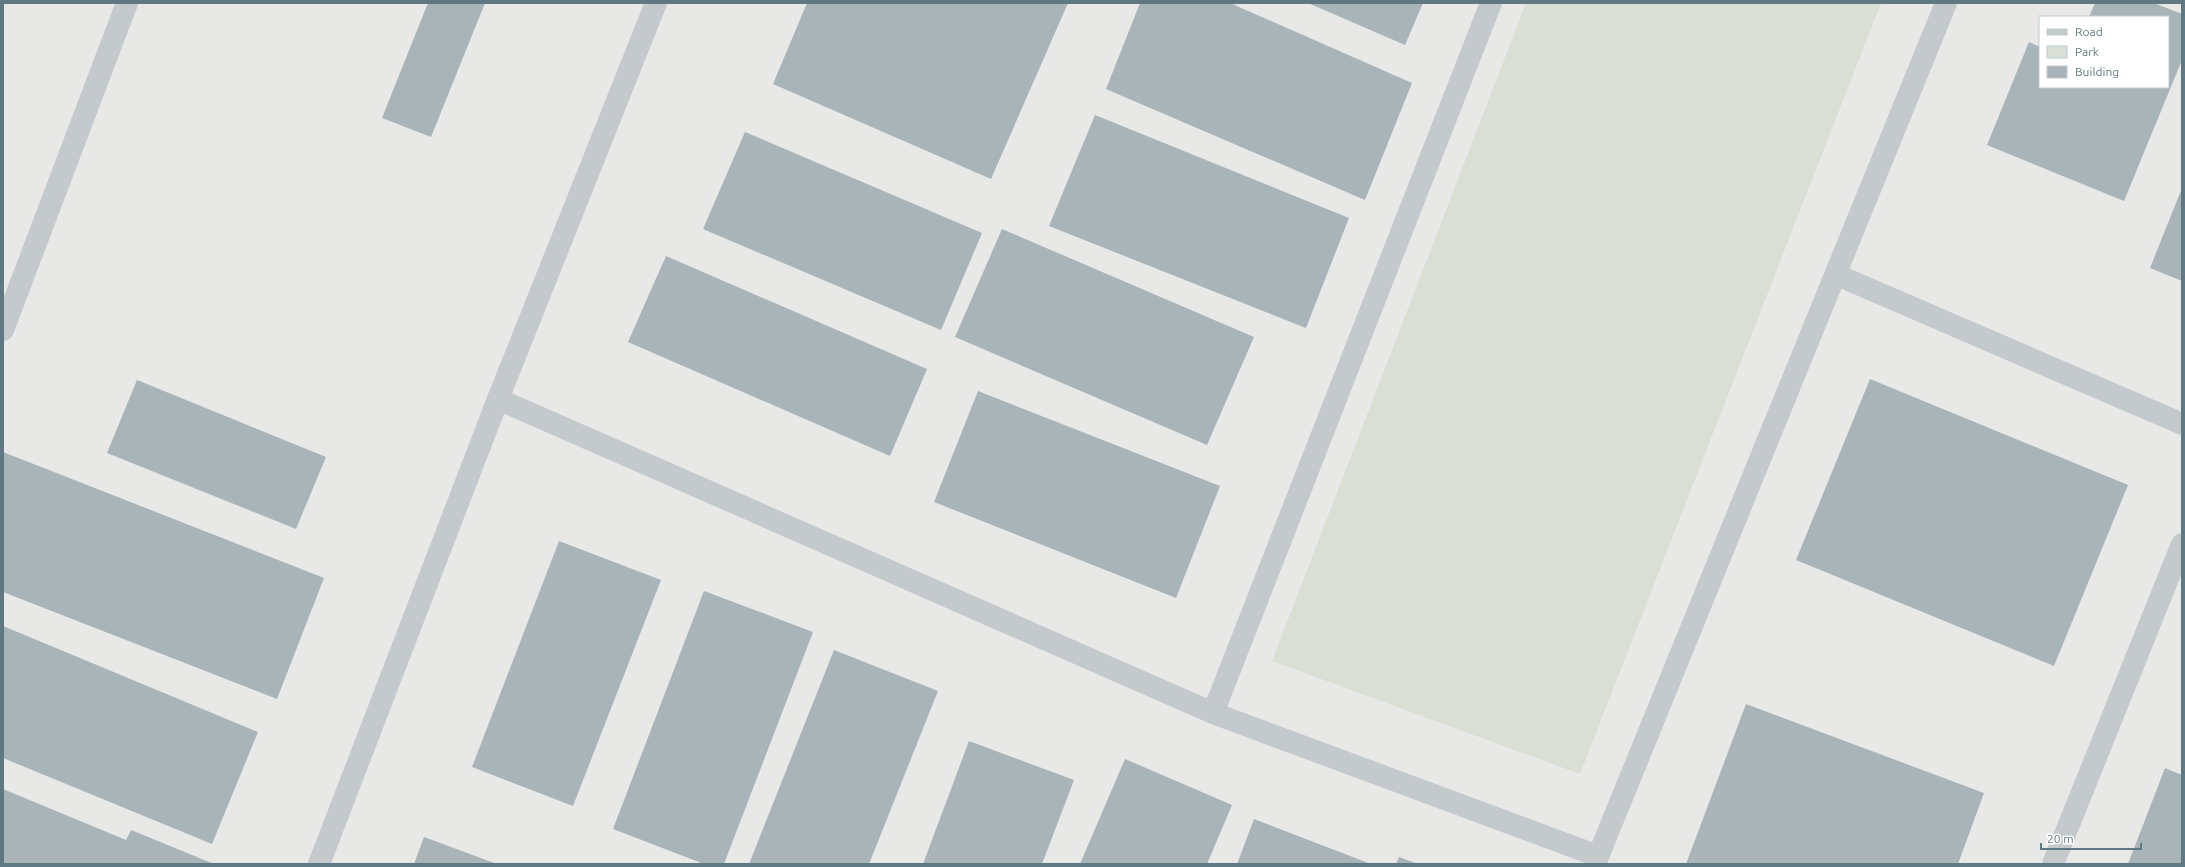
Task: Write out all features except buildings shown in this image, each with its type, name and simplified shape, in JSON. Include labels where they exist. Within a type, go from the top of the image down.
[{"type":"lane","points":[[3,330],[127,3]]},
{"type":"lane","points":[[319,864],[498,399],[656,3]]},
{"type":"lane","points":[[1213,712],[1491,3]]},
{"type":"lane","points":[[498,399],[1213,712],[1596,860],[1837,275],[1946,3]]},
{"type":"lane","points":[[1837,275],[2182,424]]},
{"type":"lane","points":[[2053,864],[2182,544]]},
{"type":"shaded area","points":[[3,3],[2182,3],[2182,864],[3,864]]},
{"type":"green space","points":[[1526,3],[1881,3],[1580,774],[1272,661]]}]
